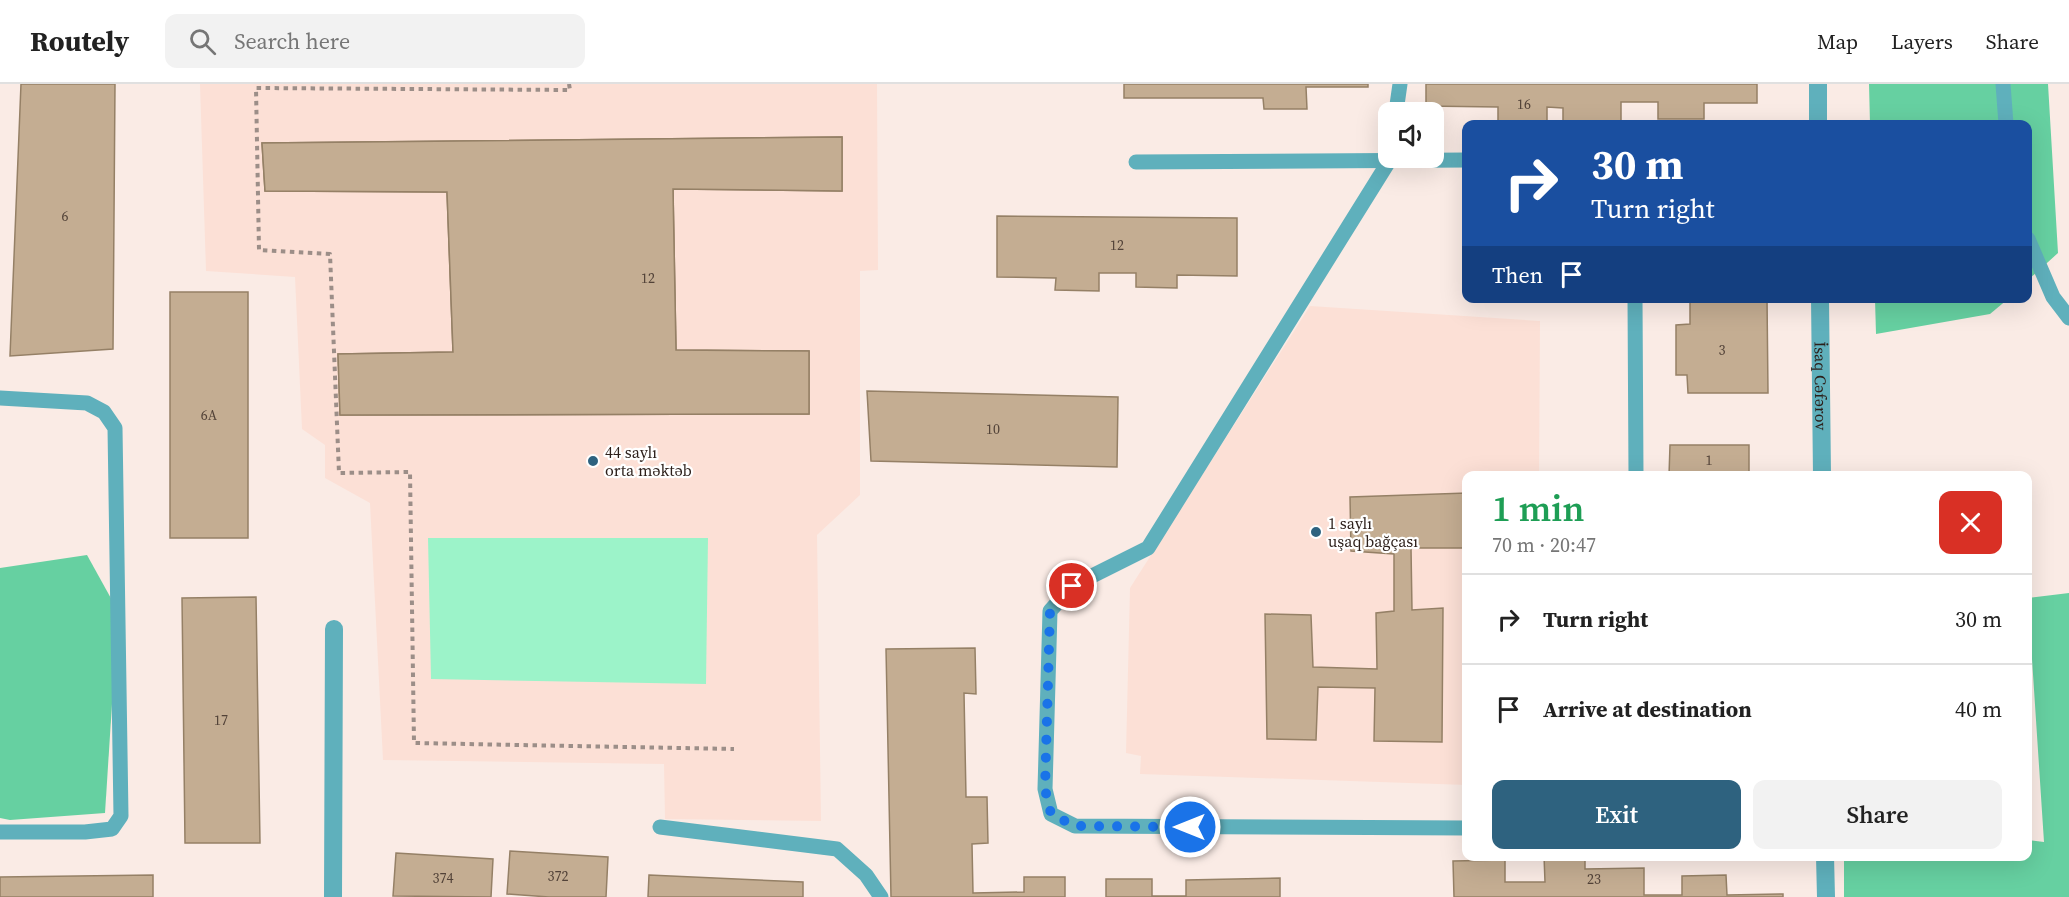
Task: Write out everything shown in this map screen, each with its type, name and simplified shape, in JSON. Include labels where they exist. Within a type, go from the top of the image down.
[{"type":"street","points":[[1818,84],[1818,120]]},
{"type":"street","name":"İsaq Cəfərov","points":[[1820,303],[1822,471]]},
{"type":"street","points":[[333,897],[334,629]]},
{"type":"street","points":[[1825,861],[1826,897]]},
{"type":"lane","points":[[1397,102],[1400,84]]},
{"type":"lane","points":[[2003,84],[2006,120]]},
{"type":"lane","points":[[1136,162],[1378,159]]},
{"type":"lane","points":[[1444,160],[1462,160]]},
{"type":"lane","points":[[1385,168],[1148,548],[1072,586],[1050,611],[1045,789],[1051,814],[1075,826],[1462,828]]},
{"type":"lane","points":[[2032,248],[2053,297],[2069,318]]},
{"type":"lane","points":[[1635,303],[1636,471]]},
{"type":"lane","points":[[0,398],[87,402],[104,412],[115,428],[121,816],[112,829],[0,832]]},
{"type":"lane","points":[[660,827],[837,849],[866,875],[881,897]]},
{"type":"path","points":[[569,84],[570,90],[256,88],[259,250],[330,254],[339,472],[410,472],[414,743],[734,750]]},
{"type":"shaded area","name":"44 saylı orta məktəb","points":[[200,84],[877,84],[878,270],[860,271],[860,495],[817,535],[821,821],[665,819],[664,764],[383,760],[370,503],[325,478],[325,445],[302,429],[295,277],[206,271]]},
{"type":"shaded area","name":"1 saylı uşaq bağçası","points":[[1310,306],[1540,321],[1539,471],[1462,471],[1462,785],[1140,774],[1141,756],[1126,753],[1130,588]]},
{"type":"green space","points":[[1869,84],[2048,84],[2058,253],[2032,276],[2032,120],[1870,120]]},
{"type":"green space","points":[[1875,303],[2003,303],[1990,314],[1876,334]]},
{"type":"green space","points":[[428,538],[708,538],[706,684],[431,679]]},
{"type":"green space","points":[[87,555],[118,611],[105,813],[10,820],[0,818],[0,568]]},
{"type":"green space","points":[[2069,593],[2069,897],[1844,897],[1844,861],[2032,861],[2032,840],[2044,842],[2032,659],[2032,598]]},
{"type":"building","points":[[21,84],[115,84],[113,349],[10,356]]},
{"type":"building","points":[[1124,84],[1368,84],[1368,87],[1306,87],[1307,109],[1264,109],[1263,98],[1124,98]]},
{"type":"building","points":[[1426,84],[1757,84],[1757,103],[1704,103],[1704,119],[1658,119],[1658,102],[1621,102],[1621,120],[1563,120],[1563,108],[1547,107],[1547,120],[1498,120],[1498,107],[1444,106],[1444,102],[1426,102]]},
{"type":"building","points":[[842,137],[842,191],[673,189],[676,350],[809,351],[809,414],[340,415],[338,354],[453,352],[447,192],[265,191],[262,143]],"holes":[[[598,187],[618,188],[623,351],[508,353],[498,188],[514,188],[515,205],[599,206]]]},
{"type":"building","points":[[842,137],[842,191],[673,189],[676,350],[809,351],[809,414],[340,415],[338,354],[453,352],[447,192],[265,191],[262,143]]},
{"type":"building","points":[[997,216],[1237,218],[1237,276],[1177,275],[1177,288],[1136,287],[1136,273],[1099,273],[1099,291],[1055,290],[1056,278],[997,277]]},
{"type":"building","points":[[170,292],[248,292],[248,538],[170,538]]},
{"type":"building","points":[[1690,303],[1767,303],[1768,393],[1688,393],[1687,375],[1676,375],[1676,325],[1690,324]]},
{"type":"building","points":[[867,391],[1118,397],[1117,467],[871,461]]},
{"type":"building","points":[[1670,445],[1749,445],[1749,471],[1669,471]]},
{"type":"building","points":[[1462,493],[1462,548],[1411,548],[1412,610],[1443,608],[1442,742],[1374,741],[1375,688],[1318,687],[1316,740],[1267,739],[1265,614],[1311,615],[1313,667],[1377,669],[1376,613],[1394,611],[1394,554],[1351,551],[1350,497]]},
{"type":"building","points":[[256,597],[260,843],[185,843],[182,598]]},
{"type":"building","points":[[975,648],[976,694],[964,693],[966,797],[987,797],[988,843],[972,844],[973,893],[1024,892],[1024,877],[1065,877],[1065,897],[891,897],[886,649]]},
{"type":"building","points":[[510,851],[608,857],[606,897],[507,894]]},
{"type":"building","points":[[396,853],[493,859],[491,897],[393,896]]},
{"type":"building","points":[[1453,861],[1505,861],[1505,882],[1545,882],[1544,861],[1585,861],[1585,869],[1644,868],[1644,895],[1682,895],[1682,876],[1726,875],[1727,895],[1783,894],[1783,897],[1454,897]]},
{"type":"building","points":[[153,875],[153,897],[0,897],[0,877]]},
{"type":"building","points":[[649,875],[803,882],[803,897],[648,897]]},
{"type":"building","points":[[1280,878],[1280,897],[1106,897],[1106,879],[1152,879],[1152,896],[1186,896],[1186,880]]},
{"type":"place","name":"44 saylı orta məktəb","points":[[593,461]]},
{"type":"place","name":"1 saylı uşaq bağçası","points":[[1316,532]]},
{"type":"route","points":[[1072,586],[1050,611],[1045,789],[1051,814],[1075,826],[1190,827]]}]
